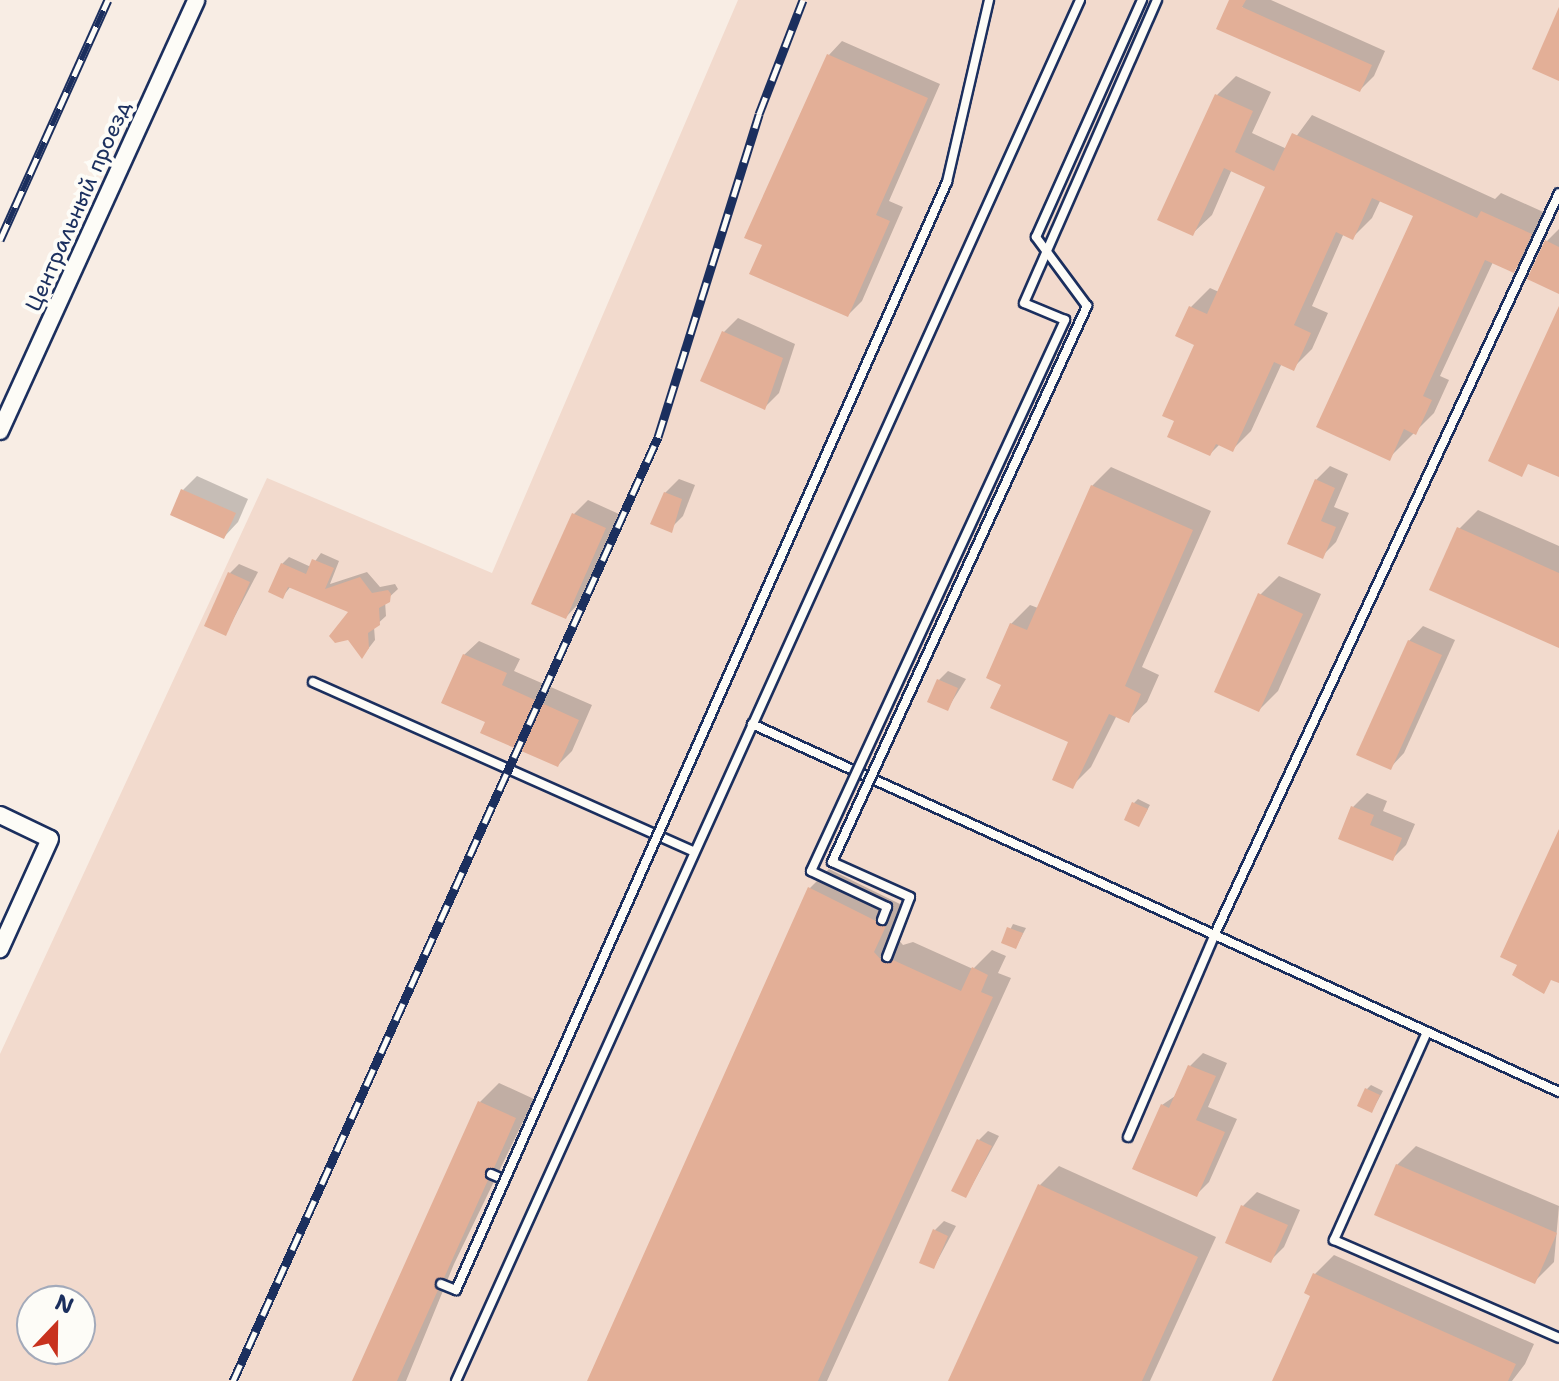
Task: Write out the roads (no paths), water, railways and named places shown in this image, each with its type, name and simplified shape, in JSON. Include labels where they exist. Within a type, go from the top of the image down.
[{"type":"street","name":"Центральный проезд","points":[[0,431],[196,0]]},
{"type":"street","points":[[0,815],[50,839],[0,949]]},
{"type":"lane","points":[[441,1284],[456,1290],[947,182],[989,0]]},
{"type":"lane","points":[[456,1381],[1080,0]]},
{"type":"lane","points":[[887,957],[910,897],[832,862],[1087,306],[1036,237],[1142,0]]},
{"type":"lane","points":[[882,920],[887,907],[811,871],[1065,320],[1024,303],[1157,0]]},
{"type":"lane","points":[[1128,1137],[1214,936],[1559,193]]},
{"type":"lane","points":[[313,682],[694,852]]},
{"type":"lane","points":[[752,724],[1559,1092]]},
{"type":"lane","points":[[1427,1032],[1334,1240],[1559,1338]]},
{"type":"lane","points":[[491,1174],[505,1180]]},
{"type":"railway","points":[[0,240],[108,0]]},
{"type":"railway","points":[[233,1381],[658,437],[759,114],[803,0]]}]
